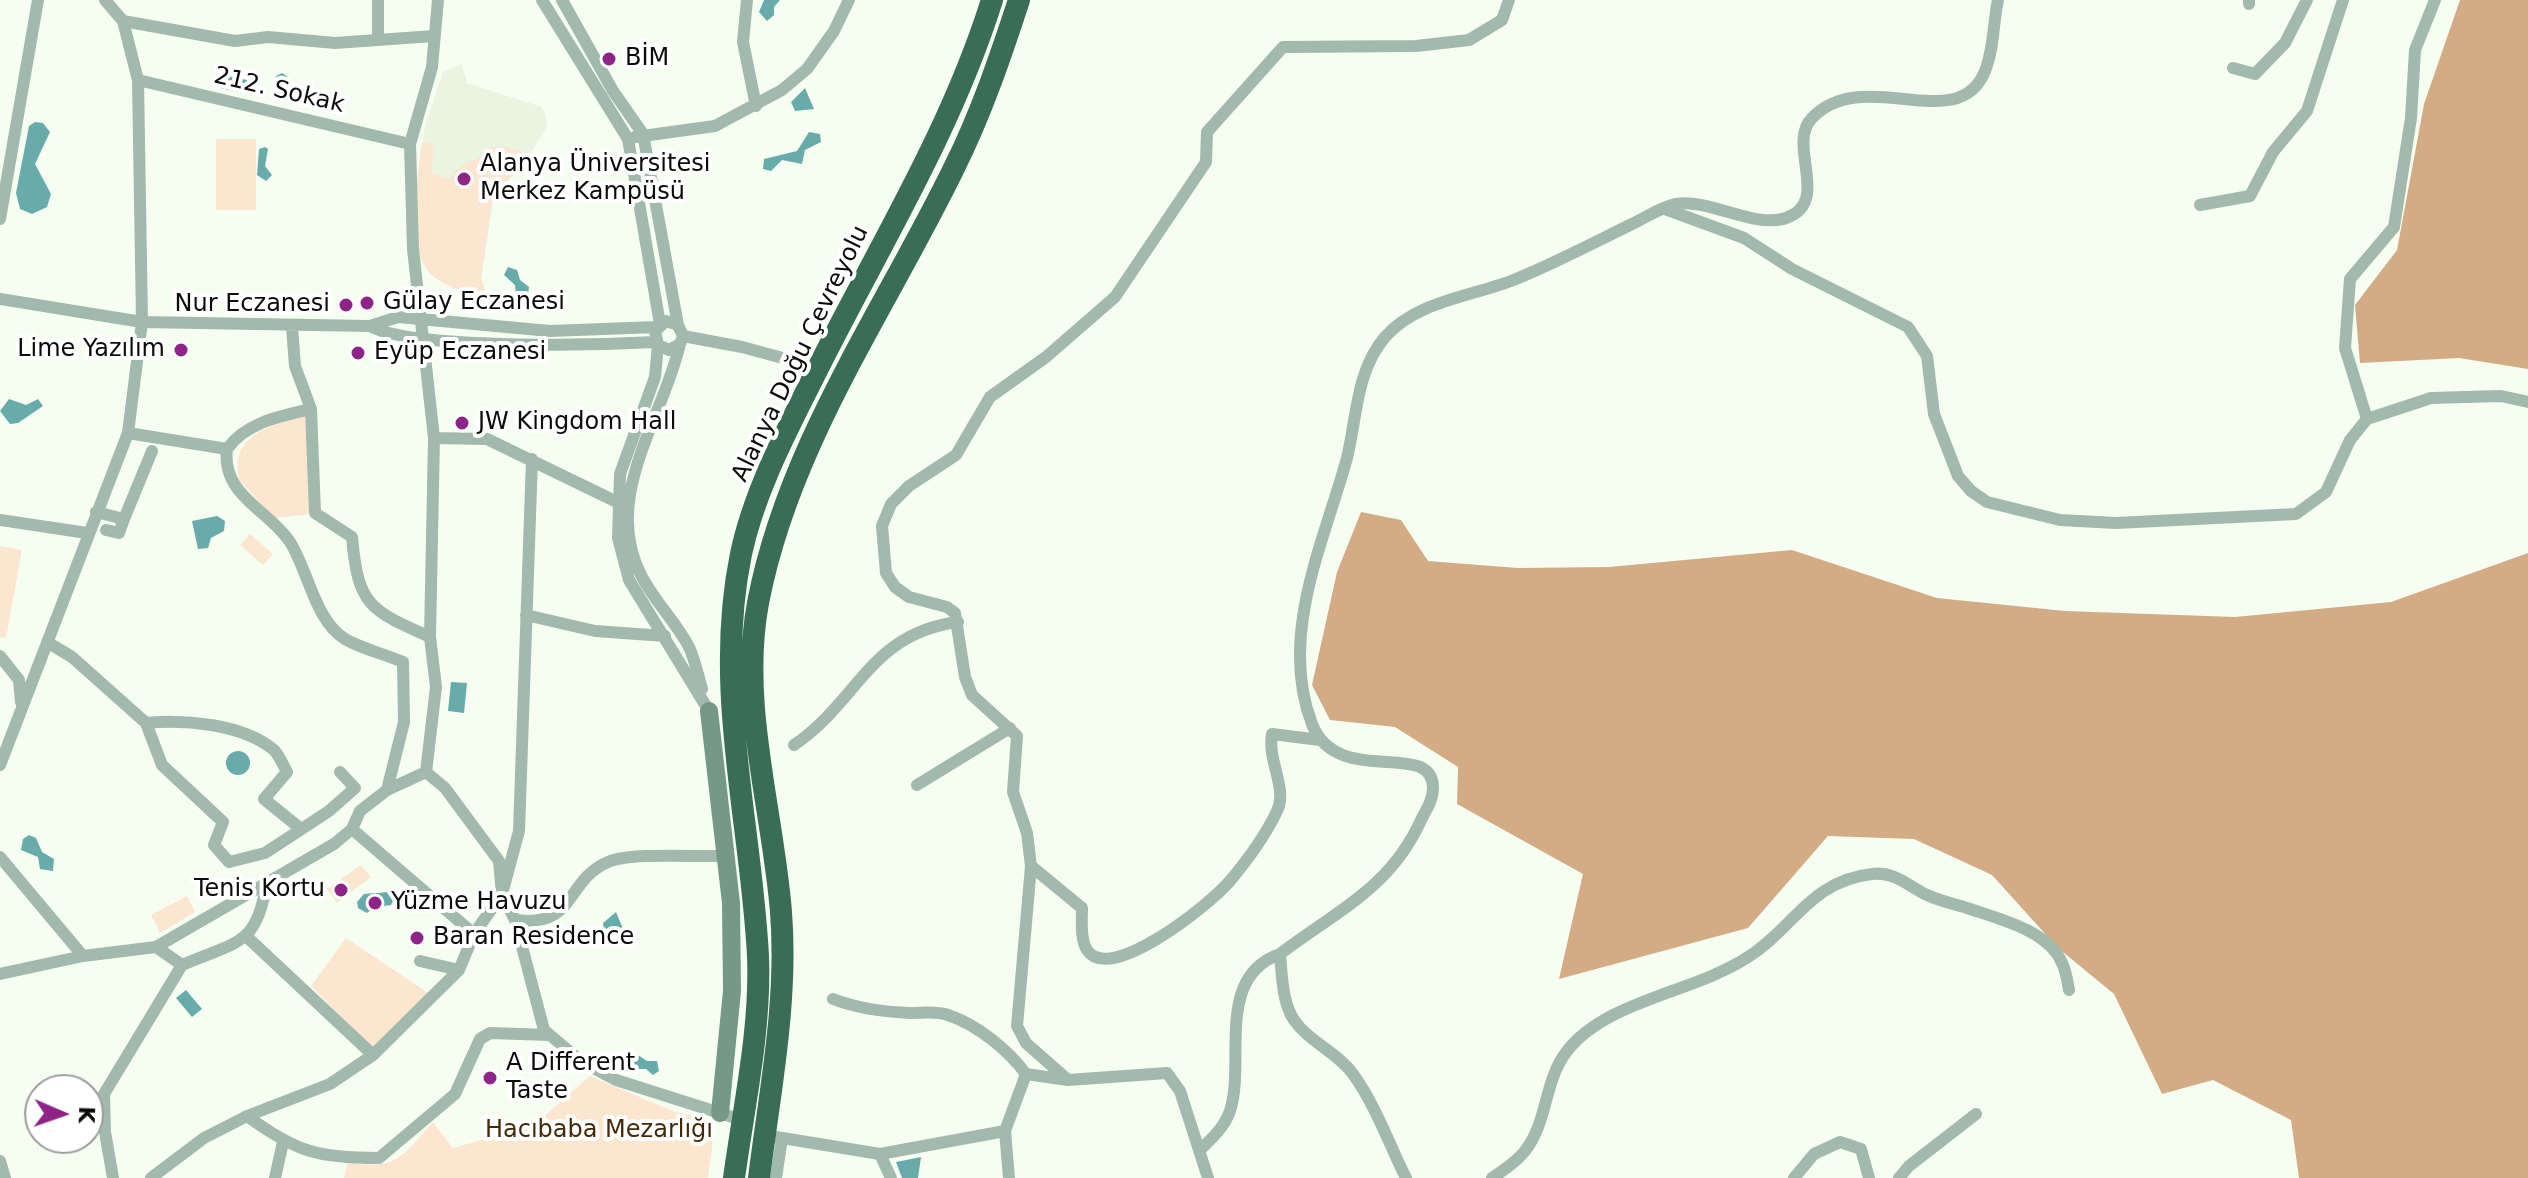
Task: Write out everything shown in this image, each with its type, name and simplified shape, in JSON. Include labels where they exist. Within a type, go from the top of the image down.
[{"type":"highway","name":"Alanya Doğu Çevreyolu","points":[[734,1178],[758,959],[730,698],[731,623],[741,551],[756,504],[801,402],[956,102],[992,0]]},
{"type":"highway","name":"Alanya Doğu Çevreyolu","points":[[759,1178],[773,1136],[783,961],[781,911],[755,694],[757,606],[783,513],[816,432],[953,170],[982,108],[1019,0]]},
{"type":"street","points":[[0,219],[38,0]]},
{"type":"street","points":[[0,765],[128,433],[142,322],[138,80],[123,21],[105,0]]},
{"type":"street","points":[[378,0],[378,40]]},
{"type":"street","points":[[426,772],[436,687],[430,637],[434,438],[413,249],[410,144],[432,67],[438,0]]},
{"type":"street","points":[[542,0],[628,139],[658,326],[655,377],[620,474],[618,538],[629,580],[709,711]]},
{"type":"street","points":[[562,0],[613,91],[643,134],[680,335],[675,365],[632,475],[629,535],[640,574],[689,648],[709,711],[731,903],[732,991],[720,1113]]},
{"type":"street","points":[[747,0],[743,42],[756,106]]},
{"type":"street","points":[[628,139],[643,134],[715,126],[756,106],[807,69],[834,31],[849,0]]},
{"type":"street","points":[[1068,1080],[1026,1043],[1017,1026],[1031,866],[1027,833],[1013,792],[1017,736],[972,695],[965,677],[958,622],[947,607],[909,597],[895,587],[886,573],[882,526],[891,504],[909,486],[956,455],[990,397],[1046,357],[1115,297],[1206,162],[1207,132],[1283,47],[1416,46],[1469,40],[1502,20],[1509,0]]},
{"type":"street","points":[[1200,1150],[1219,1132],[1230,1109],[1234,1030],[1250,975],[1263,960],[1280,954],[1357,901],[1394,869],[1409,848],[1433,792],[1429,774],[1415,763],[1359,761],[1331,751],[1320,740],[1311,722],[1304,687],[1303,621],[1307,595],[1348,455],[1365,369],[1374,352],[1386,335],[1417,313],[1513,280],[1665,209],[1687,204],[1772,220],[1790,217],[1800,209],[1808,189],[1802,137],[1810,120],[1838,104],[1864,95],[1942,103],[1966,95],[1985,72],[1998,0]]},
{"type":"street","points":[[2233,68],[2255,74],[2285,43],[2307,0]]},
{"type":"street","points":[[2200,205],[2250,196],[2273,152],[2307,111],[2343,0]]},
{"type":"street","points":[[2367,419],[2345,348],[2350,279],[2394,227],[2411,118],[2415,50],[2435,0]]},
{"type":"street","points":[[123,21],[235,41],[268,37],[335,43],[434,36]]},
{"type":"street","name":"212. Sokak","points":[[138,80],[410,144]]},
{"type":"street","points":[[1665,209],[1744,238],[1792,269],[1908,327],[1927,356],[1934,414],[1948,457],[1971,491],[1987,502],[2060,520],[2090,522],[2284,517],[2307,509],[2326,492],[2350,440],[2367,419],[2431,398],[2501,396],[2528,402]]},
{"type":"street","points":[[0,299],[142,322],[292,327],[370,326],[398,317],[550,331],[658,326],[670,321],[680,335],[790,360]]},
{"type":"street","points":[[370,326],[385,334],[421,338],[657,344],[669,350],[680,335]]},
{"type":"street","points":[[292,327],[295,366],[311,409],[315,513],[352,537],[362,594],[379,610],[430,637]]},
{"type":"street","points":[[128,433],[227,449],[255,426],[311,409]]},
{"type":"street","points":[[434,438],[487,439],[619,503]]},
{"type":"street","points":[[227,449],[228,471],[241,495],[290,541],[328,620],[344,638],[403,662],[404,722],[387,790]]},
{"type":"street","points":[[106,530],[119,533],[152,451]]},
{"type":"street","points":[[151,1178],[204,1138],[247,1116],[330,1084],[373,1055],[459,970],[474,934],[502,894],[519,831],[532,459]]},
{"type":"street","points":[[96,512],[124,519]]},
{"type":"street","points":[[0,520],[87,533]]},
{"type":"street","points":[[526,615],[595,631],[665,636]]},
{"type":"street","points":[[794,745],[839,709],[879,655],[936,625],[958,622]]},
{"type":"street","points":[[47,642],[72,657],[146,723],[162,765],[223,822],[214,845],[229,862],[265,853],[355,788],[340,772]]},
{"type":"street","points":[[0,656],[19,680],[21,709]]},
{"type":"street","points":[[146,723],[166,721],[244,733],[275,751],[287,772],[264,799],[301,829]]},
{"type":"street","points":[[917,785],[1010,728]]},
{"type":"street","points":[[1031,866],[1082,908],[1084,944],[1091,955],[1102,961],[1117,958],[1182,924],[1229,882],[1276,815],[1282,801],[1273,768],[1272,734],[1320,740]]},
{"type":"street","points":[[426,772],[445,788],[499,861],[502,894],[515,920],[541,1026],[549,1035],[582,1062],[616,1080],[742,1120]]},
{"type":"street","points":[[0,974],[83,956],[156,947],[334,844],[352,829],[360,811],[387,790],[426,772]]},
{"type":"street","points":[[352,829],[474,934]]},
{"type":"street","points":[[515,920],[537,923],[550,919],[591,873],[614,859],[726,856]]},
{"type":"street","points":[[0,857],[83,956]]},
{"type":"street","points":[[1492,1178],[1527,1150],[1537,1130],[1557,1066],[1583,1033],[1615,1012],[1679,991],[1737,964],[1770,940],[1807,902],[1830,885],[1868,874],[1891,875],[1925,894],[2013,925],[2056,952],[2062,962],[2069,990]]},
{"type":"street","points":[[113,1178],[105,1132],[104,1094],[182,965],[247,937],[259,920],[266,885]]},
{"type":"street","points":[[247,937],[373,1055]]},
{"type":"street","points":[[156,947],[182,965]]},
{"type":"street","points":[[1280,954],[1283,984],[1293,1019],[1333,1052],[1355,1077],[1393,1145],[1406,1178]]},
{"type":"street","points":[[420,961],[459,970]]},
{"type":"street","points":[[833,999],[856,1008],[884,1012],[947,1014],[976,1029],[1012,1056],[1026,1074],[1068,1080],[1167,1073],[1180,1091],[1208,1178]]},
{"type":"street","points":[[247,1116],[283,1142],[311,1154],[379,1158],[455,1094],[480,1039],[490,1033],[549,1035]]},
{"type":"street","points":[[1009,1178],[1005,1131],[1026,1074]]},
{"type":"street","points":[[1899,1178],[1909,1166],[1976,1114]]},
{"type":"street","points":[[776,1178],[773,1136],[880,1154],[1005,1131]]},
{"type":"street","points":[[275,1178],[283,1142]]},
{"type":"street","points":[[1794,1178],[1814,1154],[1840,1142],[1861,1149],[1869,1178]]},
{"type":"street","points":[[880,1154],[891,1178]]},
{"type":"street","points":[[0,1161],[5,1178]]},
{"type":"shaded area","points":[[2460,0],[2528,0],[2528,369],[2459,358],[2360,363],[2355,305],[2397,250],[2424,104]]},
{"type":"shaded area","name":"Alanya Üniversitesi Merkez Kampüsü","points":[[462,64],[467,83],[542,107],[547,120],[546,129],[524,164],[494,196],[481,279],[485,290],[473,296],[433,276],[421,259],[416,194],[425,126],[443,72]]},
{"type":"shaded area","points":[[1361,512],[1401,520],[1428,561],[1518,568],[1609,567],[1792,550],[1937,598],[2065,611],[2235,617],[2391,602],[2528,553],[2528,1178],[2299,1178],[2291,1120],[2213,1080],[2162,1094],[2114,994],[2058,948],[1992,875],[1914,839],[1828,836],[1748,928],[1559,979],[1583,874],[1457,804],[1458,767],[1395,727],[1330,720],[1312,685],[1337,572]]},
{"type":"green space","points":[[216,139],[256,139],[256,210],[216,210]]},
{"type":"green space","points":[[422,142],[434,143],[432,173],[450,179],[457,169],[490,147],[504,146],[530,154],[493,197],[481,279],[485,290],[473,296],[433,276],[424,265],[419,250],[416,212]]},
{"type":"green space","points":[[308,415],[309,514],[274,518],[240,481],[240,452],[247,442],[268,427]]},
{"type":"green space","points":[[250,534],[273,554],[263,565],[240,545]]},
{"type":"green space","points":[[0,546],[22,550],[6,638],[0,637]]},
{"type":"green space","points":[[361,865],[371,877],[337,903],[327,889]]},
{"type":"green space","points":[[187,896],[195,912],[160,933],[151,915]]},
{"type":"green space","points":[[346,938],[430,994],[373,1050],[311,986]]},
{"type":"green space","name":"Hacıbaba Mezarlığı","points":[[590,1076],[675,1112],[707,1118],[713,1141],[708,1178],[344,1178],[348,1162],[377,1165],[397,1158],[433,1122],[453,1148],[534,1125]]},
{"type":"water","points":[[764,0],[780,0],[774,7],[774,15],[767,21],[759,12]]},
{"type":"water","points":[[282,73],[288,77],[285,101],[273,100],[276,76]]},
{"type":"water","points":[[222,75],[247,80],[244,93],[220,88]]},
{"type":"water","points":[[805,88],[814,109],[795,111],[791,102]]},
{"type":"water","points":[[35,122],[43,123],[50,132],[35,164],[51,194],[47,207],[32,214],[20,209],[16,193],[29,126]]},
{"type":"water","points":[[809,132],[820,134],[821,142],[805,150],[802,164],[782,160],[771,171],[763,169],[764,159],[797,151]]},
{"type":"water","points":[[259,149],[268,149],[265,166],[272,175],[266,181],[257,175]]},
{"type":"water","points":[[508,267],[517,270],[520,280],[529,287],[528,295],[516,295],[515,285],[504,275]]},
{"type":"water","points":[[9,399],[26,405],[38,399],[43,406],[18,423],[10,424],[0,411]]},
{"type":"water","points":[[217,516],[225,521],[224,531],[211,538],[208,548],[198,549],[192,521]]},
{"type":"water","points":[[451,682],[467,683],[464,713],[448,711]]},
{"type":"water","points":[[238,751],[249,758],[250,763],[243,774],[238,775],[227,768],[226,763],[233,752]]},
{"type":"water","points":[[29,835],[36,838],[42,852],[54,859],[53,871],[40,869],[38,857],[21,850],[23,839]]},
{"type":"water","name":"Yüzme Havuzu","points":[[389,892],[395,897],[391,905],[375,907],[367,913],[358,908],[357,902],[364,894]]},
{"type":"water","points":[[616,912],[624,931],[613,931],[604,936],[603,923]]},
{"type":"water","points":[[186,990],[202,1009],[192,1017],[176,998]]},
{"type":"water","points":[[638,1055],[647,1061],[657,1061],[659,1071],[653,1075],[646,1069],[634,1069],[631,1060]]},
{"type":"water","points":[[921,1157],[918,1178],[902,1178],[896,1162]]},
{"type":"place","name":"BİM","points":[[609,59]]},
{"type":"place","name":"Alanya Üniversitesi Merkez Kampüsü","points":[[464,179]]},
{"type":"place","name":"Gülay Eczanesi","points":[[367,303]]},
{"type":"place","name":"Nur Eczanesi","points":[[346,305]]},
{"type":"place","name":"Lime Yazılım","points":[[181,350]]},
{"type":"place","name":"Eyüp Eczanesi","points":[[358,353]]},
{"type":"place","name":"JW Kingdom Hall","points":[[462,423]]},
{"type":"place","name":"Tenis Kortu","points":[[341,890]]},
{"type":"place","name":"Yüzme Havuzu","points":[[375,903]]},
{"type":"place","name":"Baran Residence","points":[[417,938]]},
{"type":"place","name":"A Different Taste","points":[[490,1078]]}]
